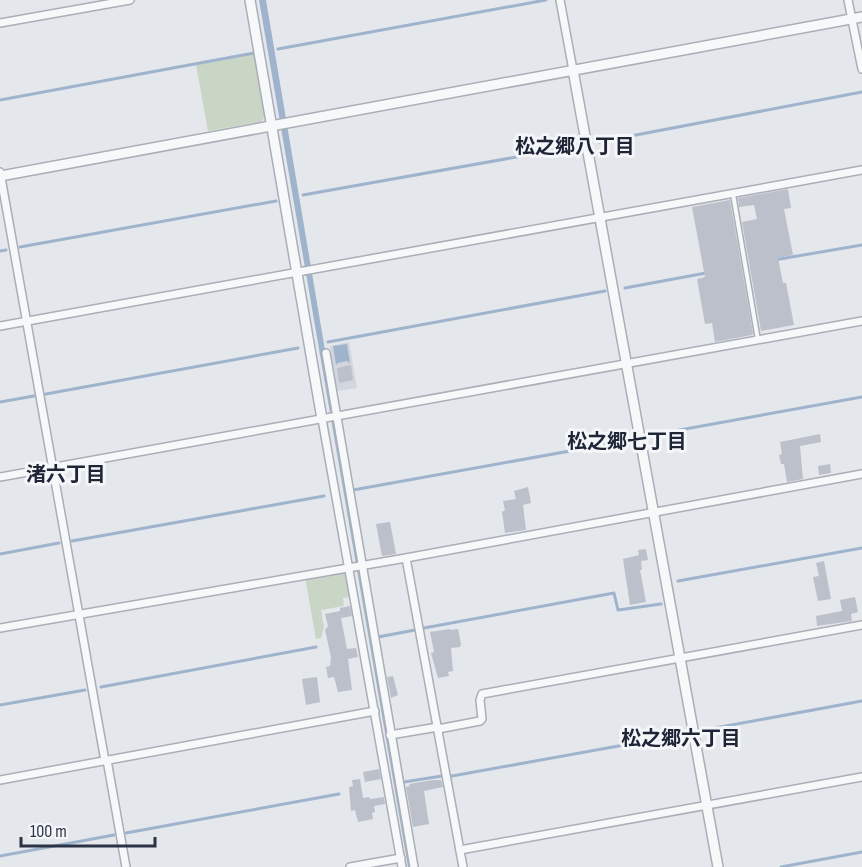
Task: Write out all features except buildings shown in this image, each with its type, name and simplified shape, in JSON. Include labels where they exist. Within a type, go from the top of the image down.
[{"type":"street","points":[[0,23],[130,0]]},
{"type":"street","points":[[250,0],[326,418],[375,711],[385,736],[414,867]]},
{"type":"street","points":[[560,0],[717,867]]},
{"type":"street","points":[[848,0],[857,18],[862,69]]},
{"type":"street","points":[[126,867],[0,175],[857,18]]},
{"type":"street","points":[[0,326],[862,170]]},
{"type":"street","points":[[0,477],[862,321]]},
{"type":"street","points":[[326,353],[363,565],[402,867]]},
{"type":"street","points":[[0,628],[406,558],[862,474]]},
{"type":"street","points":[[406,558],[463,867]]},
{"type":"street","points":[[385,736],[480,721],[482,719],[480,700],[482,694],[862,624]]},
{"type":"street","points":[[0,780],[375,711]]},
{"type":"street","points":[[460,850],[862,777]]},
{"type":"street","points":[[350,867],[401,858]]},
{"type":"lane","points":[[733,194],[758,340]]},
{"type":"shaded area","points":[[349,342],[357,388],[337,391],[330,346]]},
{"type":"green space","points":[[254,54],[265,116],[261,122],[208,131],[196,65]]},
{"type":"green space","points":[[342,571],[346,573],[350,597],[343,598],[344,606],[321,610],[324,627],[321,638],[316,639],[305,577]]},
{"type":"water","points":[[259,0],[266,0],[412,867],[408,867]]},
{"type":"water","points":[[347,344],[350,363],[347,361],[336,365],[333,346]]},
{"type":"waterway","points":[[278,49],[546,0]]},
{"type":"waterway","points":[[0,100],[254,53]]},
{"type":"waterway","points":[[599,142],[862,92]]},
{"type":"waterway","points":[[303,195],[578,146]]},
{"type":"waterway","points":[[20,247],[276,201]]},
{"type":"waterway","points":[[774,260],[862,245]]},
{"type":"waterway","points":[[0,251],[6,250]]},
{"type":"waterway","points":[[625,288],[706,273]]},
{"type":"waterway","points":[[328,342],[605,291]]},
{"type":"waterway","points":[[46,394],[298,348]]},
{"type":"waterway","points":[[0,402],[34,396]]},
{"type":"waterway","points":[[652,435],[862,397]]},
{"type":"waterway","points":[[353,490],[631,440]]},
{"type":"waterway","points":[[72,541],[324,496]]},
{"type":"waterway","points":[[0,554],[59,543]]},
{"type":"waterway","points":[[678,581],[862,548]]},
{"type":"waterway","points":[[424,628],[614,593],[618,610],[661,604]]},
{"type":"waterway","points":[[378,637],[415,630]]},
{"type":"waterway","points":[[101,687],[316,647]]},
{"type":"waterway","points":[[0,705],[85,690]]},
{"type":"waterway","points":[[704,730],[862,701]]},
{"type":"waterway","points":[[452,776],[685,734]]},
{"type":"waterway","points":[[404,782],[442,776]]},
{"type":"waterway","points":[[126,833],[339,794]]},
{"type":"waterway","points":[[0,856],[114,835]]},
{"type":"waterway","points":[[781,867],[862,852]]},
{"type":"district","name":"松之郷八丁目","points":[[575,147]]},
{"type":"district","name":"松之郷七丁目","points":[[627,442]]},
{"type":"district","name":"渚六丁目","points":[[66,475]]},
{"type":"district","name":"松之郷六丁目","points":[[681,739]]}]
